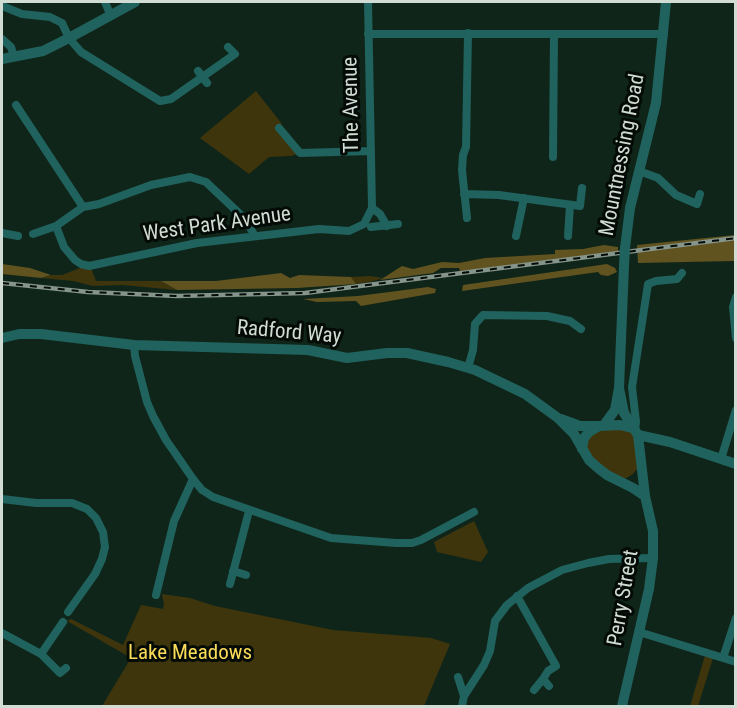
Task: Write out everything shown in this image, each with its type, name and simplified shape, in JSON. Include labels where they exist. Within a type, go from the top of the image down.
[{"type":"street","points":[[105,2],[110,14]]},
{"type":"street","points":[[2,59],[42,51],[135,2]]},
{"type":"street","name":"The Avenue","points":[[368,2],[372,208]]},
{"type":"street","name":"Mountnessing Road","points":[[582,449],[584,438],[589,432],[601,426],[615,410],[619,388],[628,218],[656,103],[666,2]]},
{"type":"street","points":[[2,6],[22,14],[50,17],[62,23],[69,38],[81,52],[160,101],[171,99],[237,56],[228,47]]},
{"type":"street","points":[[467,218],[462,170],[466,147],[468,33]]},
{"type":"street","points":[[368,34],[664,34]]},
{"type":"street","points":[[553,157],[554,34]]},
{"type":"street","points":[[2,39],[11,46],[14,57]]},
{"type":"street","points":[[16,105],[83,207]]},
{"type":"street","points":[[279,128],[300,153],[371,151]]},
{"type":"street","points":[[639,171],[658,178],[676,195],[696,208],[700,194]]},
{"type":"street","points":[[33,234],[56,226],[83,207],[99,204],[168,180],[197,178],[206,182],[238,212],[255,236]]},
{"type":"street","points":[[464,194],[499,195],[580,206],[582,188]]},
{"type":"street","points":[[516,236],[524,198]]},
{"type":"street","points":[[568,236],[570,205]]},
{"type":"street","points":[[372,208],[380,214],[387,226]]},
{"type":"street","name":"West Park Avenue","points":[[56,226],[64,246],[81,264],[89,266],[185,245],[319,229],[349,231],[364,224],[372,208]]},
{"type":"street","points":[[371,227],[398,224]]},
{"type":"street","points":[[2,233],[18,236]]},
{"type":"street","points":[[635,431],[633,378],[648,284],[677,279],[682,273]]},
{"type":"street","points":[[735,297],[733,307],[735,338]]},
{"type":"street","points":[[468,368],[473,350],[475,324],[483,315],[548,316],[572,321],[581,329]]},
{"type":"street","name":"Radford Way","points":[[2,338],[19,334],[41,334],[134,345],[308,350],[347,358],[407,353],[468,368],[525,394],[558,418],[574,434],[582,449]]},
{"type":"street","points":[[134,345],[147,402],[153,416],[166,440],[193,479],[202,490],[213,497],[331,538],[396,543],[412,543],[421,540],[474,512]]},
{"type":"street","name":"Mountnessing Road","points":[[619,388],[624,413],[635,431],[641,453],[641,465]]},
{"type":"street","points":[[721,459],[735,410]]},
{"type":"street","name":"Radford Way","points":[[558,418],[580,426],[601,426]]},
{"type":"street","points":[[601,426],[620,424],[735,464]]},
{"type":"street","points":[[641,453],[652,442],[664,440]]},
{"type":"street","points":[[582,449],[598,468],[645,496]]},
{"type":"street","points":[[621,482],[641,465]]},
{"type":"street","name":"Perry Street","points":[[622,706],[653,558],[653,531],[641,465]]},
{"type":"street","points":[[156,595],[174,521],[193,479]]},
{"type":"street","points":[[2,499],[36,503],[72,503],[87,509],[96,518],[103,532],[105,547],[102,559],[95,574],[68,612]]},
{"type":"street","points":[[230,584],[249,511]]},
{"type":"street","points":[[462,706],[464,696],[484,665],[490,651],[495,621],[500,612],[517,596],[562,570],[609,559],[653,558]]},
{"type":"street","points":[[233,571],[246,574]]},
{"type":"street","points":[[517,596],[556,666],[548,671],[534,690]]},
{"type":"street","points":[[723,658],[735,618]]},
{"type":"street","points":[[41,654],[63,622]]},
{"type":"street","points":[[639,632],[735,662]]},
{"type":"street","points":[[2,633],[41,654],[61,673]]},
{"type":"street","points":[[458,676],[464,696]]},
{"type":"street","points":[[543,679],[549,686]]},
{"type":"green space","points":[[256,91],[282,124],[279,127],[300,153],[291,156],[269,157],[249,174],[200,138]]},
{"type":"green space","points":[[80,268],[91,268],[96,281],[161,281],[177,290],[122,285],[93,286],[73,281],[41,278],[62,275]]},
{"type":"green space","points":[[351,277],[383,278],[356,284]]},
{"type":"green space","points":[[632,429],[640,465],[633,474],[623,480],[600,466],[585,448],[586,442],[599,430]]},
{"type":"green space","points":[[474,521],[488,552],[481,562],[437,552],[434,542]]},
{"type":"green space","name":"Lake Meadows","points":[[162,594],[190,598],[215,606],[333,630],[431,638],[450,644],[424,706],[102,706],[131,658],[67,621],[71,619],[123,645],[141,605],[163,609]]},
{"type":"green space","points":[[706,652],[714,655],[698,706],[690,706]]},
{"type":"shaded area","points":[[735,235],[735,261],[638,263],[637,245]]},
{"type":"shaded area","points":[[604,245],[618,247],[618,252],[474,270],[460,271],[459,268],[441,268],[433,273],[380,280],[402,266],[413,269],[442,262],[459,263],[485,258],[555,254],[555,250],[583,249]]},
{"type":"shaded area","points":[[2,264],[30,268],[51,275],[41,278],[2,274]]},
{"type":"shaded area","points":[[607,264],[615,268],[617,272],[608,276],[598,272],[462,291],[463,285]]},
{"type":"shaded area","points":[[281,273],[290,278],[299,275],[351,277],[356,284],[297,288],[177,290],[161,281],[216,281]]},
{"type":"shaded area","points":[[428,287],[436,289],[435,293],[361,306],[356,301],[317,302],[303,299],[358,296]]},
{"type":"railway","points":[[2,283],[88,292],[177,296],[305,293],[736,238]]}]
